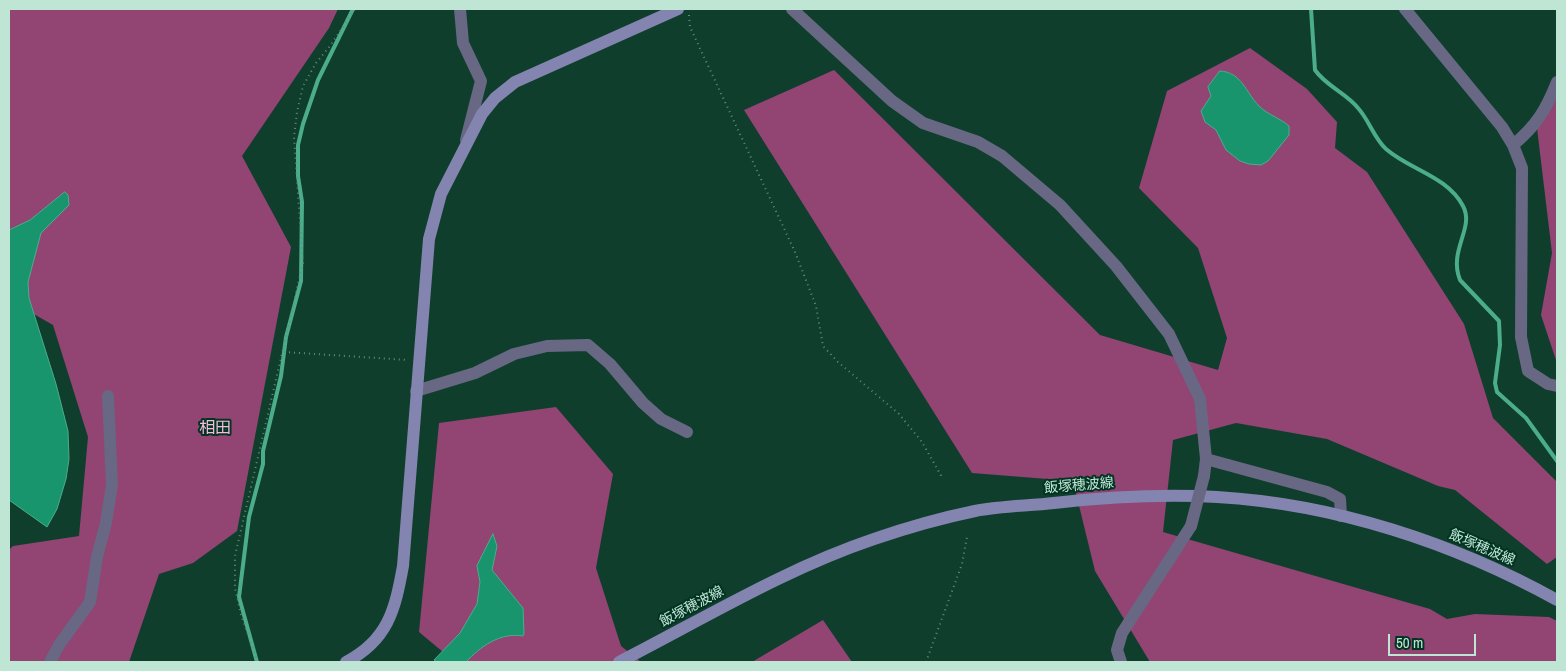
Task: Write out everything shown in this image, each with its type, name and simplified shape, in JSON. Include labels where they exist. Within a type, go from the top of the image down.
[{"type":"main road","points":[[346,662],[368,648],[379,636],[390,620],[396,605],[403,566],[429,239],[434,214],[482,114],[494,98],[514,82],[678,9]]},
{"type":"main road","name":"飯塚穂波線","points":[[619,662],[804,566],[875,538],[975,511],[1111,497],[1218,497],[1282,505],[1341,516],[1412,536],[1472,557],[1557,600]]},
{"type":"street","points":[[460,9],[463,42],[481,81],[464,150]]},
{"type":"street","points":[[792,9],[892,102],[923,123],[978,142],[1002,156],[1060,205],[1116,266],[1169,334],[1200,400],[1206,459],[1204,476],[1192,526],[1122,633],[1117,650],[1121,662]]},
{"type":"street","points":[[1405,9],[1502,127],[1513,145],[1522,168],[1521,337],[1528,371],[1548,384],[1557,386]]},
{"type":"street","points":[[1513,145],[1533,129],[1547,107],[1557,82]]},
{"type":"street","points":[[416,391],[475,373],[514,354],[547,346],[588,345],[610,364],[643,403],[661,419],[687,432]]},
{"type":"street","points":[[50,662],[59,645],[90,602],[112,485],[108,396]]},
{"type":"street","points":[[1206,459],[1328,492],[1340,499],[1341,516]]},
{"type":"path","points":[[258,662],[241,614],[235,588],[235,556],[284,352],[303,263],[294,138],[297,112],[303,86],[316,63],[356,9]]},
{"type":"path","points":[[689,9],[690,27],[795,252],[816,306],[823,346],[838,362],[899,414],[922,442],[943,479]]},
{"type":"path","points":[[284,352],[418,361]]},
{"type":"path","points":[[926,662],[962,564],[967,537]]},
{"type":"shaded area","points":[[9,9],[338,9],[329,28],[242,156],[291,247],[237,531],[193,563],[159,574],[129,662],[9,662],[9,550],[13,546],[79,536],[88,437],[53,325],[9,300]]},
{"type":"shaded area","points":[[1250,48],[1307,89],[1337,122],[1335,148],[1367,172],[1464,324],[1493,418],[1557,482],[1557,557],[1547,564],[1455,490],[1438,486],[1327,439],[1236,423],[1173,440],[1163,532],[1430,609],[1447,619],[1475,614],[1549,617],[1557,621],[1557,662],[1150,662],[1095,571],[1073,481],[972,473],[744,110],[834,70],[1100,335],[1218,370],[1227,338],[1198,248],[1139,188],[1167,91]]},
{"type":"shaded area","points":[[1220,71],[1234,75],[1259,106],[1289,126],[1289,135],[1268,161],[1261,165],[1240,161],[1226,150],[1216,130],[1205,122],[1201,111],[1211,96],[1208,87]]},
{"type":"shaded area","points":[[1557,90],[1557,363],[1541,315],[1552,253],[1537,128]]},
{"type":"shaded area","points":[[65,192],[68,195],[69,205],[41,233],[28,282],[29,298],[56,384],[68,431],[69,459],[66,479],[57,509],[47,527],[9,500],[9,230],[30,220]]},
{"type":"shaded area","points":[[556,407],[613,474],[596,568],[621,646],[641,662],[455,662],[419,632],[439,423]]},
{"type":"shaded area","points":[[493,534],[497,546],[492,570],[523,608],[524,634],[523,636],[506,636],[491,642],[466,662],[437,662],[434,660],[460,633],[477,604],[480,582],[477,566]]},
{"type":"shaded area","points":[[823,620],[852,662],[752,662]]},
{"type":"waterway","points":[[257,662],[239,597],[249,517],[263,464],[263,451],[281,376],[286,337],[301,281],[302,202],[298,176],[298,145],[318,80],[353,9]]},
{"type":"waterway","points":[[1311,9],[1315,70],[1325,81],[1358,108],[1378,140],[1386,149],[1448,187],[1463,206],[1466,214],[1466,223],[1457,259],[1457,269],[1460,280],[1499,321],[1500,345],[1495,383],[1497,392],[1526,418],[1557,461]]},
{"type":"district","name":"相田","points":[[215,429]]}]
